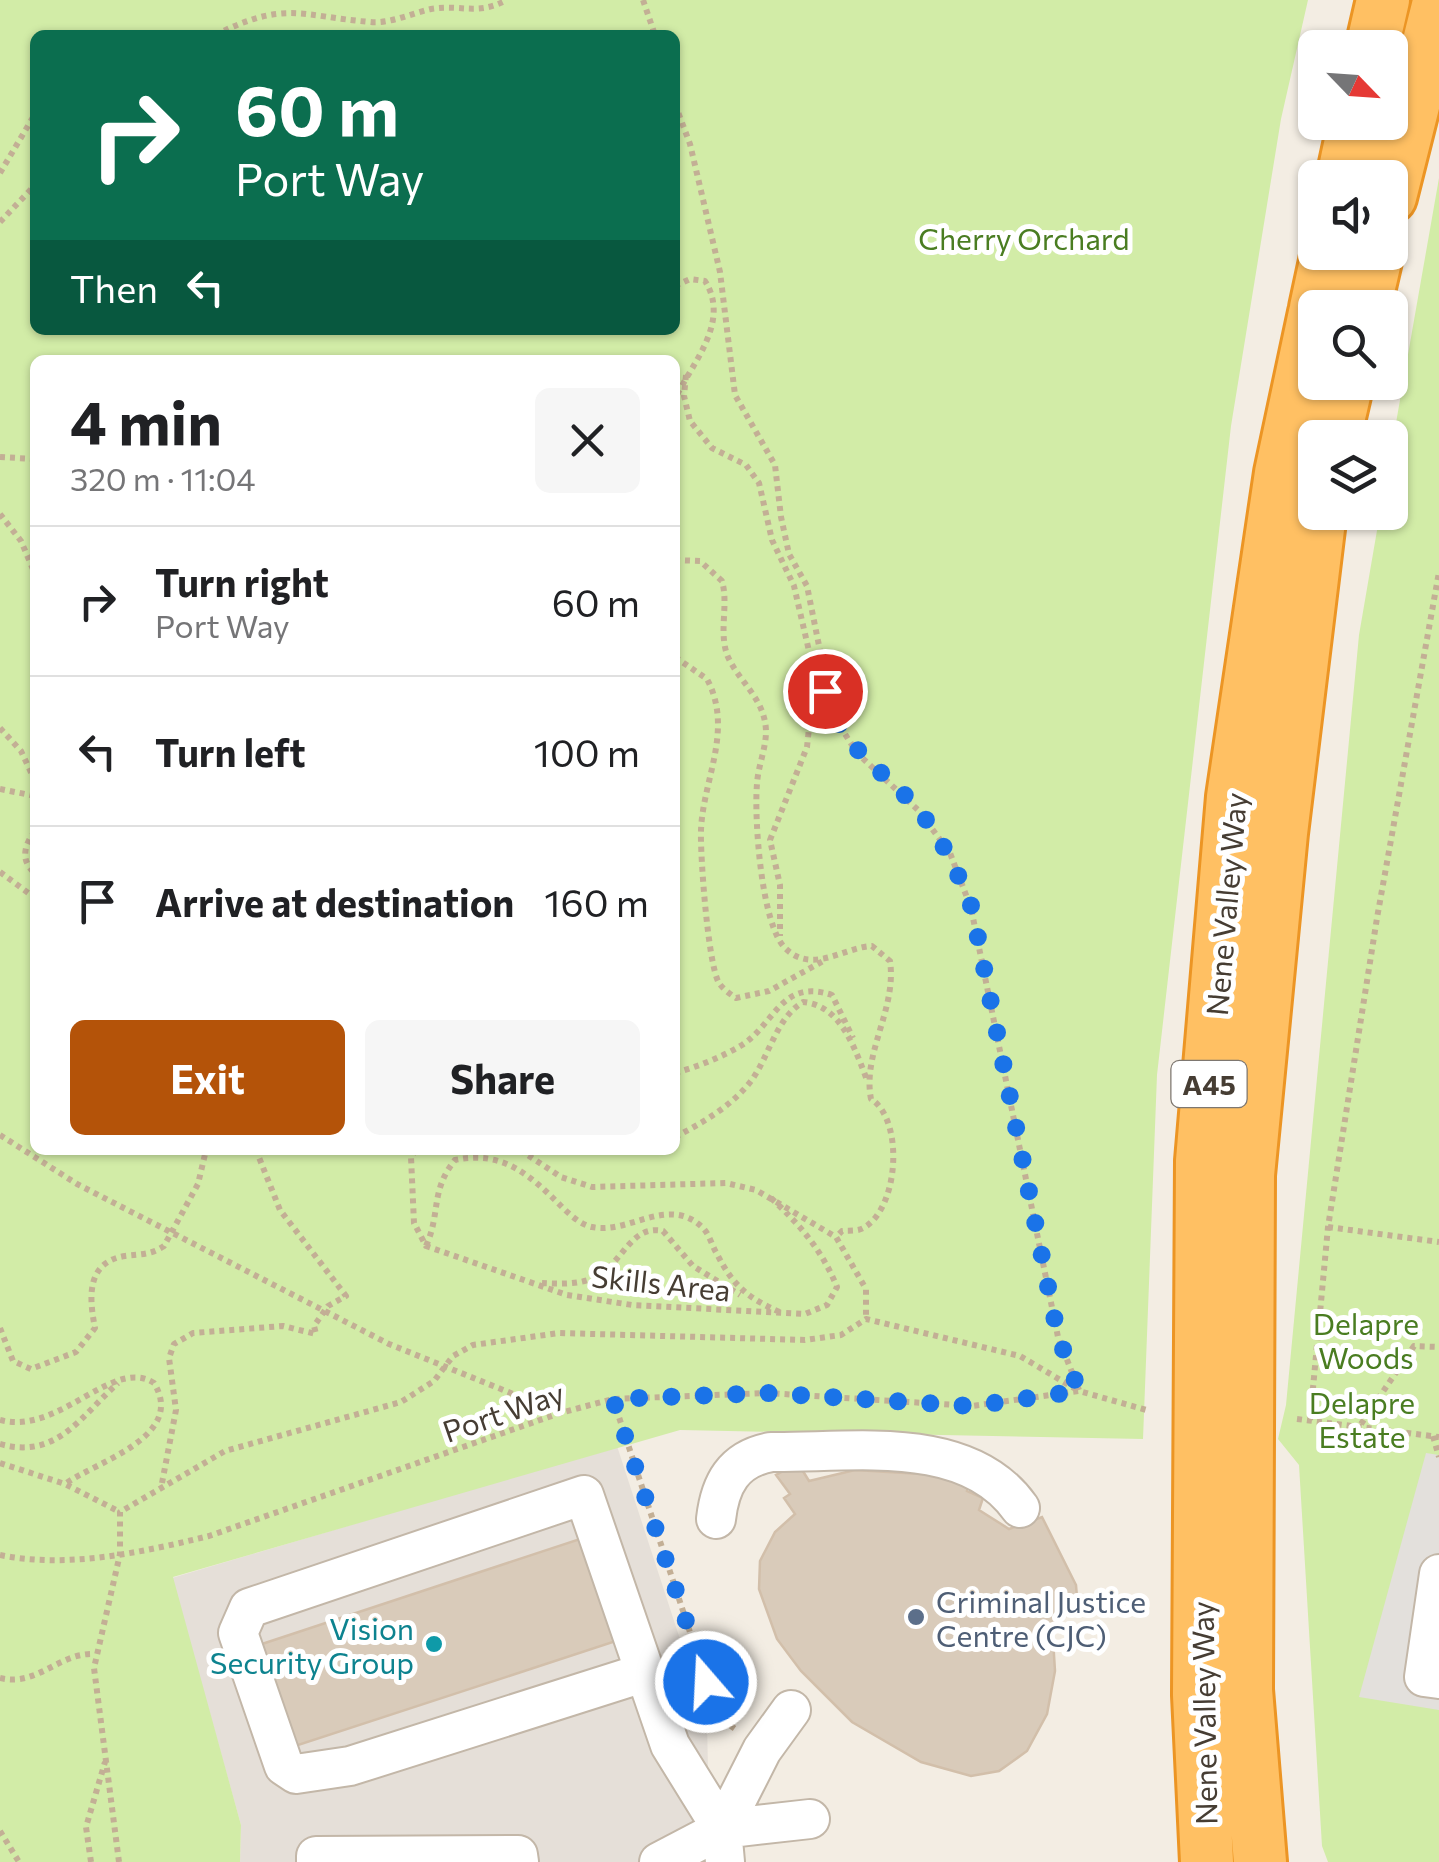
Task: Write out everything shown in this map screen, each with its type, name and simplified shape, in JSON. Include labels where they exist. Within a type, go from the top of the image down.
[{"type":"highway","points":[[1376,30],[1383,0]]},
{"type":"highway","points":[[1399,160],[1439,2]]},
{"type":"highway","name":"Nene Valley Way","points":[[1208,1862],[1199,1695],[1202,1161],[1233,797],[1282,473],[1298,396]]},
{"type":"highway","name":"Nene Valley Way","points":[[1260,1862],[1246,1690],[1248,1175],[1281,834],[1318,530]]},
{"type":"lane","points":[[716,1519],[724,1481],[753,1456],[771,1452],[906,1454],[964,1462],[1006,1488],[1020,1508]]},
{"type":"lane","points":[[643,1672],[350,1766],[296,1774],[284,1766],[238,1633],[249,1608],[584,1495],[670,1746],[724,1846]]},
{"type":"lane","points":[[1439,1574],[1424,1676],[1439,1679]]},
{"type":"lane","points":[[724,1846],[762,1750],[792,1710]]},
{"type":"lane","points":[[659,1862],[810,1819]]},
{"type":"lane","points":[[316,1862],[316,1856],[518,1855],[518,1862]]},
{"type":"path","points":[[224,30],[269,5],[317,8],[380,23],[433,9],[482,12],[508,0]]},
{"type":"path","points":[[643,0],[653,30]]},
{"type":"path","points":[[680,117],[690,144],[720,272],[735,395],[775,466],[780,517],[790,554],[807,586],[833,715],[858,753],[918,810],[950,853],[972,908],[1058,1336],[1079,1391]]},
{"type":"path","points":[[0,172],[30,122]]},
{"type":"path","points":[[0,222],[30,190]]},
{"type":"path","points":[[680,285],[702,280],[709,286],[714,306],[712,334],[680,389]]},
{"type":"path","points":[[686,376],[684,396],[690,422],[704,441],[724,456],[746,464],[759,483],[772,540],[794,586],[809,651],[814,682],[807,746],[770,840],[780,885],[781,942]]},
{"type":"path","points":[[0,457],[30,459]]},
{"type":"path","points":[[0,514],[21,541],[30,562]]},
{"type":"path","points":[[680,560],[700,561],[722,581],[726,651],[763,716],[756,844],[768,911],[781,942],[793,953],[827,959]]},
{"type":"path","points":[[1310,1420],[1328,1227],[1376,918],[1439,572]]},
{"type":"path","points":[[680,661],[707,679],[718,723],[715,766],[701,830],[712,959],[720,984],[736,998],[752,996],[827,959],[866,946],[886,954],[892,991],[868,1082]]},
{"type":"path","points":[[0,728],[20,751],[30,771]]},
{"type":"path","points":[[0,788],[30,795]]},
{"type":"path","points":[[30,838],[25,856],[30,864]]},
{"type":"path","points":[[0,872],[30,894]]},
{"type":"path","points":[[680,1070],[744,1044],[772,1011],[796,993],[808,990],[832,994],[860,1057],[871,1099],[883,1108],[892,1172],[879,1215],[865,1228],[842,1230],[836,1237]]},
{"type":"path","points":[[680,1134],[728,1105],[750,1082],[782,1026],[803,1002],[830,1012],[860,1057]]},
{"type":"path","points":[[0,1136],[30,1155]]},
{"type":"path","points":[[30,1155],[77,1184],[324,1310],[444,1368],[560,1413]]},
{"type":"path","points":[[0,1328],[6,1348],[21,1367],[44,1367],[76,1352],[95,1328],[90,1300],[96,1274],[112,1259],[155,1252],[174,1232],[198,1184],[205,1155]]},
{"type":"path","points":[[162,1485],[176,1410],[169,1358],[174,1344],[193,1333],[283,1326],[316,1334],[314,1326],[324,1310],[344,1299],[343,1289],[322,1270],[280,1210],[258,1155]]},
{"type":"path","points":[[412,1155],[414,1223],[426,1246]]},
{"type":"path","points":[[527,1155],[560,1177],[592,1188],[726,1183],[771,1198],[836,1237],[866,1289],[866,1319]]},
{"type":"path","name":"Skills Area","points":[[746,1297],[726,1271],[704,1228],[685,1216],[643,1217],[607,1228],[590,1228],[510,1162],[490,1156],[456,1160],[443,1175],[433,1200],[436,1226],[426,1246],[567,1295],[600,1301],[784,1314],[804,1314],[827,1306],[837,1287],[813,1240],[771,1198]]},
{"type":"path","points":[[1328,1227],[1439,1242]]},
{"type":"path","name":"Skills Area","points":[[536,1282],[572,1283],[599,1275],[636,1236],[654,1229],[664,1231],[704,1274],[784,1314]]},
{"type":"path","points":[[120,1512],[162,1485],[254,1441],[401,1402],[434,1381],[453,1356],[473,1345],[544,1335],[617,1332],[806,1340],[841,1335],[866,1319],[1020,1356],[1079,1391]]},
{"type":"path","points":[[1361,1424],[1414,1346],[1439,1347]]},
{"type":"path","points":[[0,1420],[15,1424],[40,1421],[122,1380],[140,1377],[154,1384],[160,1399],[157,1420],[130,1449],[65,1484]]},
{"type":"path","points":[[0,1444],[33,1449],[60,1438],[122,1380]]},
{"type":"path","name":"Port Way","points":[[0,1555],[26,1560],[120,1554],[210,1536],[560,1413],[613,1399],[767,1393],[972,1406],[1079,1391],[1150,1411]]},
{"type":"path","points":[[613,1399],[718,1716],[756,1741],[762,1750]]},
{"type":"path","points":[[1297,1419],[1436,1436],[1439,1457]]},
{"type":"path","points":[[0,1463],[65,1484],[120,1512]]},
{"type":"path","points":[[119,1862],[96,1703],[96,1654],[120,1554],[120,1512]]},
{"type":"path","points":[[0,1678],[44,1675],[73,1655],[96,1654]]},
{"type":"path","points":[[90,1862],[86,1827],[106,1759]]},
{"type":"path","points":[[0,1831],[19,1862]]},
{"type":"shaded area","points":[[617,1446],[707,1722],[710,1862],[240,1862],[241,1825],[172,1578]]},
{"type":"shaded area","points":[[1426,1453],[1439,1455],[1439,1710],[1359,1697]]},
{"type":"green space","name":"Cherry Orchard","points":[[0,0],[1308,0],[1301,30],[1298,30],[1281,119],[1231,426],[1157,1075],[1143,1439],[680,1430],[173,1577],[241,1825],[240,1862],[0,1862]]},
{"type":"green space","name":"Delapre Woods","points":[[1439,178],[1439,1862],[1328,1862],[1322,1846],[1299,1465],[1278,1439],[1286,1405],[1359,635],[1377,530],[1408,530],[1408,420],[1396,420],[1400,400],[1408,400],[1408,355]]},
{"type":"building","name":"Criminal Justice Centre (CJC)","points":[[798,1463],[809,1481],[855,1470],[938,1475],[968,1485],[967,1491],[983,1498],[979,1510],[1009,1529],[1042,1517],[1076,1585],[1078,1610],[1052,1623],[1055,1671],[1047,1714],[1027,1751],[999,1771],[971,1776],[921,1762],[852,1722],[801,1671],[777,1639],[759,1589],[760,1561],[775,1532],[795,1514],[784,1498],[790,1494],[776,1475]]},
{"type":"building","name":"Vision Security Group","points":[[583,1538],[616,1641],[286,1749],[253,1647]]},
{"type":"place","name":"Criminal Justice Centre (CJC)","points":[[916,1617]]},
{"type":"place","name":"Vision Security Group","points":[[434,1644]]},
{"type":"route","points":[[706,1682],[613,1399],[767,1393],[972,1406],[1079,1391],[1058,1336],[972,908],[950,853],[918,810],[840,732],[825,691]]},
{"type":"park label","name":"Delapre Estate","points":[[1362,1418]]}]
